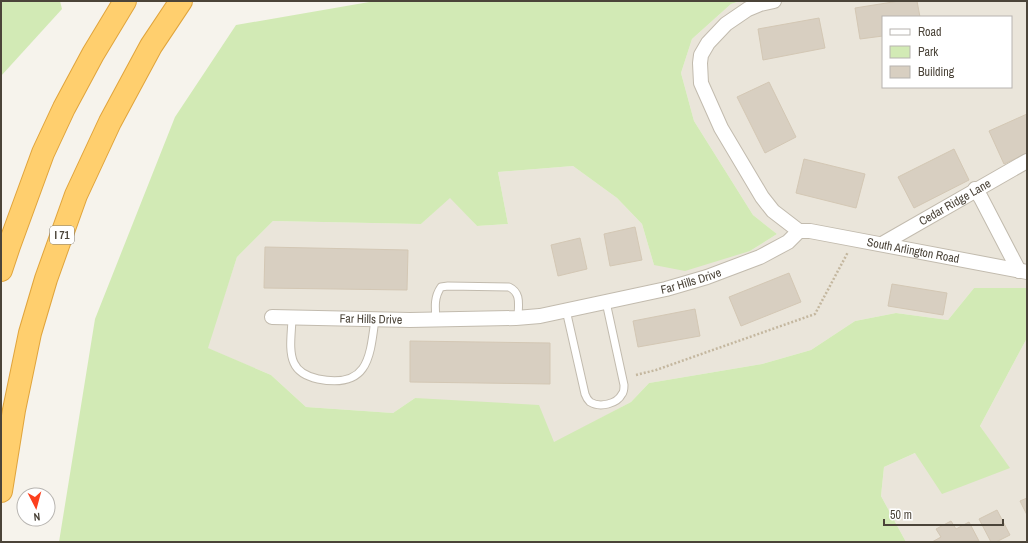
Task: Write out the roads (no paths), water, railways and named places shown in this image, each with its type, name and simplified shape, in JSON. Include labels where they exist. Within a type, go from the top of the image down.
[{"type":"highway","points":[[1,270],[8,246],[43,153],[64,108],[124,1]]},
{"type":"highway","name":"I 71","points":[[1,491],[14,410],[30,333],[46,279],[76,195],[110,122],[151,46],[182,1]]},
{"type":"street","points":[[774,1],[760,4],[748,9],[726,24],[708,43],[701,55],[701,83],[721,128],[762,198],[773,211],[799,231]]},
{"type":"street","name":"Cedar Ridge Lane","points":[[882,244],[1027,160]]},
{"type":"street","points":[[975,189],[1023,271]]},
{"type":"street","name":"South Arlington Road","points":[[799,231],[810,231],[855,239],[1023,271]]},
{"type":"street","name":"Far Hills Drive","points":[[272,317],[436,319],[518,318],[540,316],[666,289],[707,277],[760,257],[788,242],[799,231]]},
{"type":"lane","points":[[436,319],[435,300],[437,292],[441,287],[448,286],[509,287],[515,290],[518,294],[518,318]]},
{"type":"lane","points":[[566,310],[584,394],[589,402],[610,404],[618,400],[623,393],[624,385],[606,302]]},
{"type":"lane","points":[[292,317],[291,354],[294,364],[301,372],[312,377],[329,381],[343,381],[351,379],[368,362],[375,319]]}]
